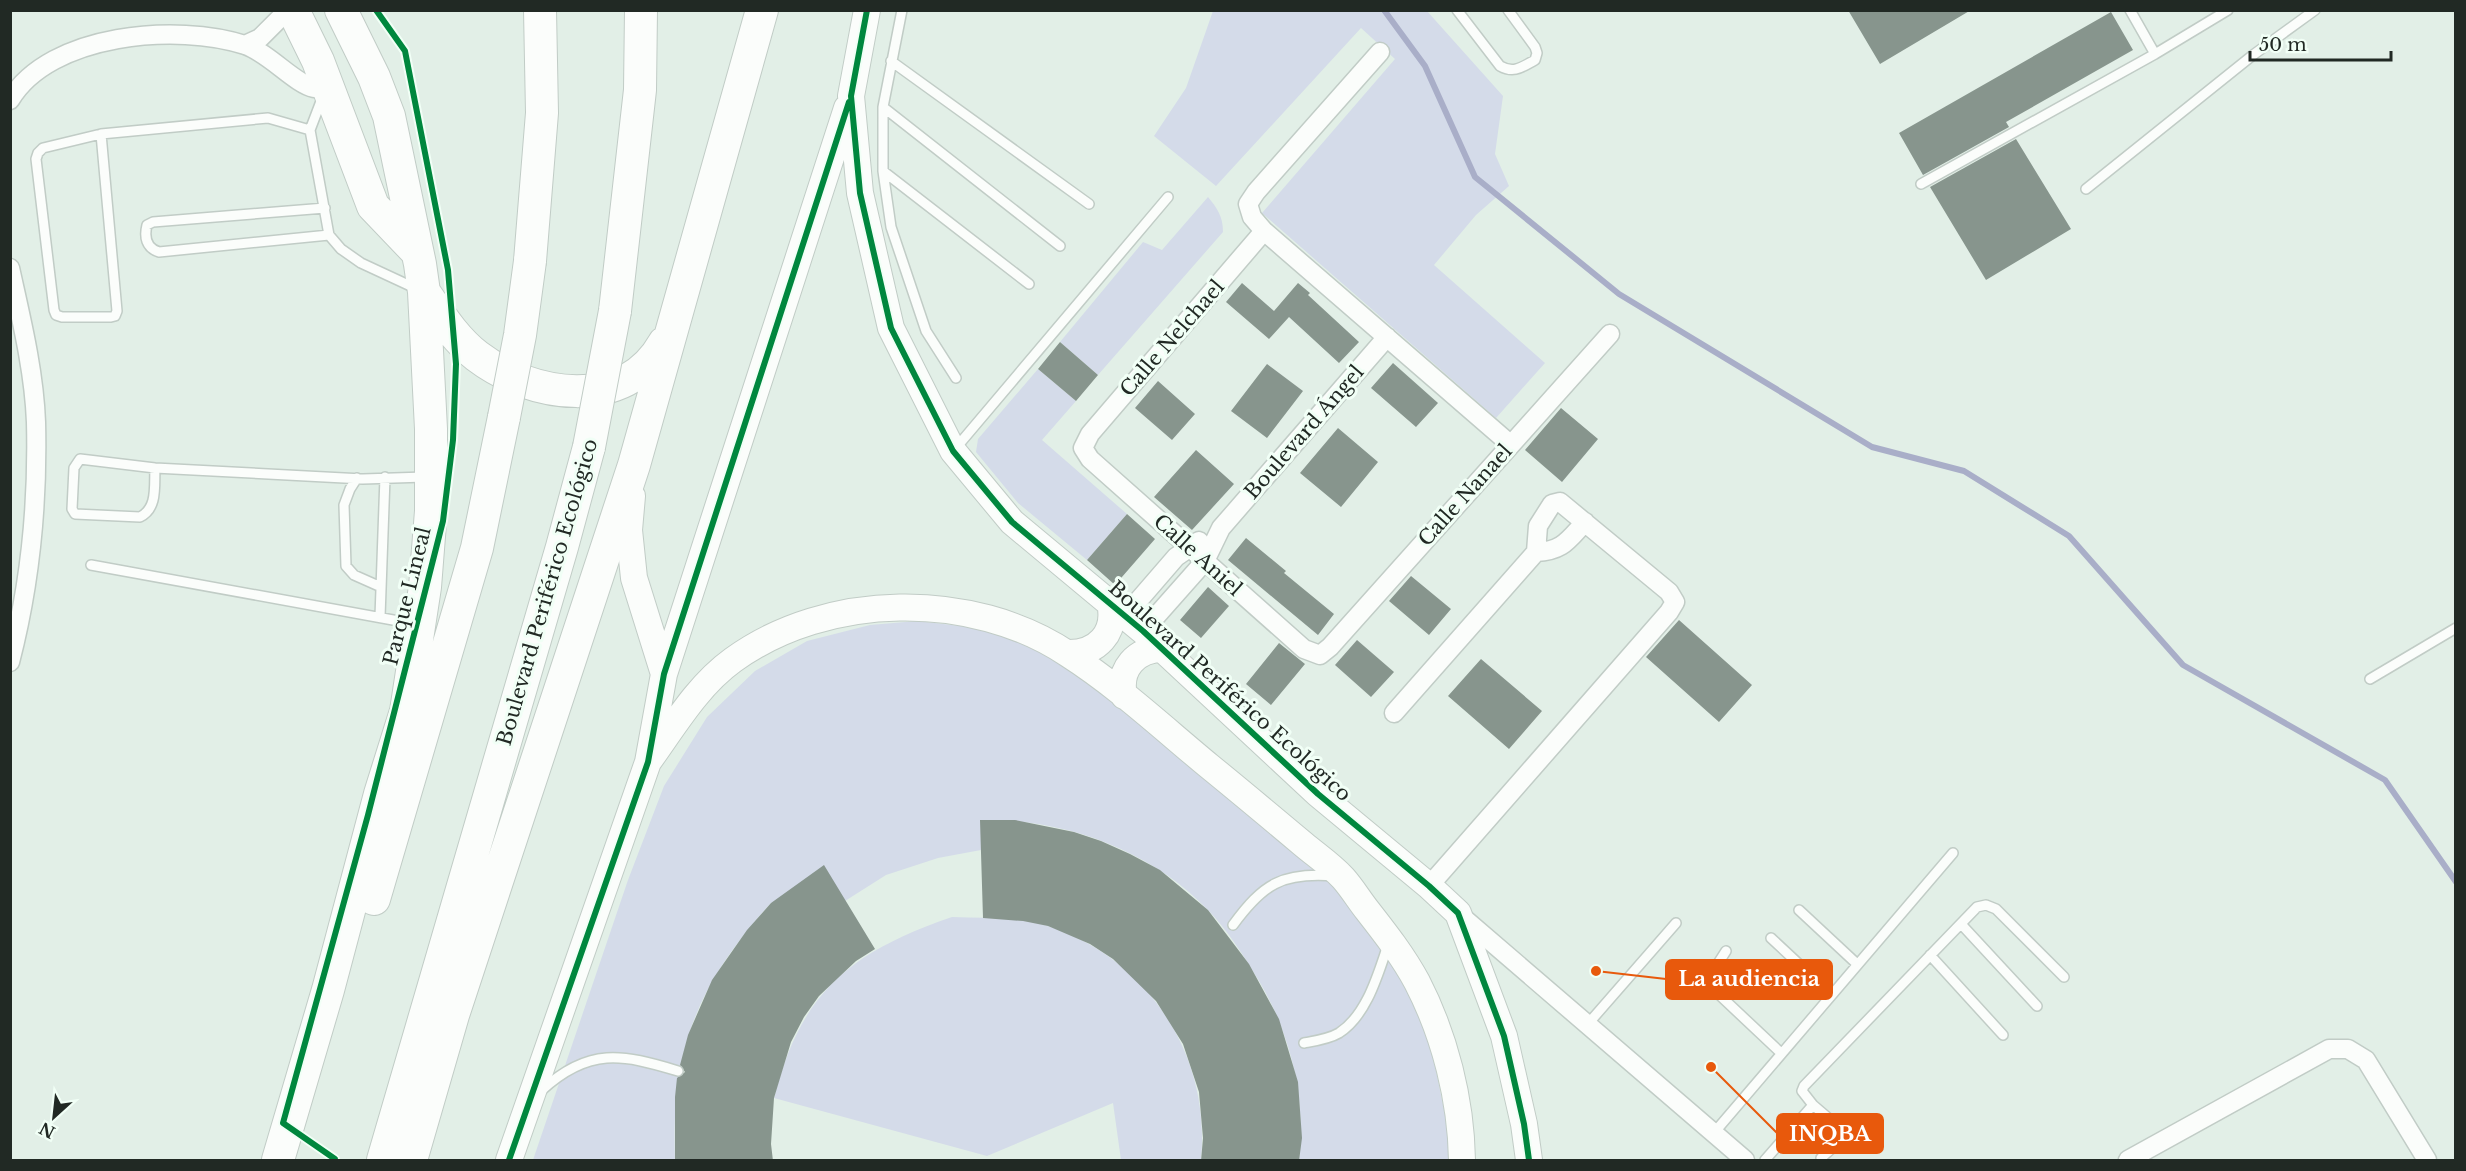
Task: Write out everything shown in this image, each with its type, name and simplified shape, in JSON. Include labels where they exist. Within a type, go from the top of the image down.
[{"type":"highway","points":[[290,10],[328,86],[373,206],[417,252]]},
{"type":"highway","points":[[278,1161],[328,990],[380,794],[406,711],[429,549],[431,477],[424,292],[389,116],[341,10]]},
{"type":"highway","points":[[297,1161],[477,548],[520,335],[530,261],[542,112],[540,10]]},
{"type":"highway","name":"Boulevard Periférico Ecológico","points":[[383,1161],[589,447],[615,311],[640,90],[641,10]]},
{"type":"highway","points":[[411,1161],[453,1015],[634,465],[762,10]]},
{"type":"highway","points":[[424,292],[453,332],[475,355],[506,374],[548,388],[590,390],[611,388],[621,384],[650,364],[670,332]]},
{"type":"street","points":[[244,45],[260,38],[290,10]]},
{"type":"street","name":"Boulevard Periférico Ecológico","points":[[867,10],[851,96],[860,193],[891,328],[953,450],[1012,522],[1163,649],[1318,794],[1429,886],[1458,914],[1503,1036],[1524,1124],[1529,1161]]},
{"type":"street","points":[[10,100],[32,75],[52,61],[79,49],[115,39],[153,34],[196,36],[244,45],[264,53],[305,84],[315,88],[328,86]]},
{"type":"street","points":[[1380,52],[1248,204],[1252,217],[1264,231],[1510,444]]},
{"type":"street","points":[[512,1157],[648,762],[664,674],[851,96]]},
{"type":"street","name":"Calle Nelchael","points":[[1083,448],[1090,434],[1264,231]]},
{"type":"street","points":[[10,268],[25,336],[36,420],[34,511],[19,628],[10,662]]},
{"type":"street","name":"Calle Nanael","points":[[1320,655],[1330,647],[1610,334]]},
{"type":"street","name":"Boulevard Ángel","points":[[1126,617],[1205,561],[1221,528],[1387,337]]},
{"type":"street","name":"Calle Aniel","points":[[1083,448],[1090,459],[1304,649],[1320,655]]},
{"type":"street","points":[[634,465],[629,530],[634,578],[664,674]]},
{"type":"street","points":[[1394,713],[1536,552],[1538,526],[1552,504],[1560,502],[1669,592],[1675,602],[1669,612],[1429,886]]},
{"type":"street","points":[[1536,552],[1553,551],[1564,545],[1585,522]]},
{"type":"street","name":"Boulevard Ángel","points":[[1126,617],[1176,557],[1221,528]]},
{"type":"street","points":[[648,762],[698,691],[733,660],[774,635],[821,618],[863,611],[914,608],[961,612],[1018,627],[1067,653],[1124,696],[1342,877],[1390,940],[1416,981],[1435,1024],[1450,1072],[1461,1130],[1462,1161]]},
{"type":"street","points":[[1067,653],[1088,651],[1104,639],[1112,622],[1126,617]]},
{"type":"street","points":[[1124,696],[1123,678],[1131,662],[1145,651],[1163,649]]},
{"type":"street","points":[[1458,914],[1745,1161]]},
{"type":"street","points":[[2128,1161],[2329,1049],[2348,1049],[2366,1060],[2427,1161]]},
{"type":"lane","points":[[902,10],[883,107],[883,171],[891,227],[926,331],[956,378]]},
{"type":"lane","points":[[1457,10],[1500,66],[1508,70],[1517,70],[1535,60],[1537,53],[1535,46],[1508,10]]},
{"type":"lane","points":[[2130,10],[2155,54]]},
{"type":"lane","points":[[1921,184],[2155,54],[2228,10]]},
{"type":"lane","points":[[2086,189],[2253,55],[2315,10]]},
{"type":"lane","points":[[891,61],[1089,204]]},
{"type":"lane","points":[[328,86],[310,130],[329,235],[341,249],[361,263],[424,292]]},
{"type":"lane","points":[[883,107],[1060,246]]},
{"type":"lane","points":[[101,134],[116,316],[62,317],[56,315],[54,310],[36,159],[43,148],[101,134],[268,118],[310,130]]},
{"type":"lane","points":[[883,171],[1029,284]]},
{"type":"lane","points":[[953,450],[1167,197]]},
{"type":"lane","points":[[325,208],[153,222],[147,225],[147,244],[151,250],[159,252],[329,235]]},
{"type":"lane","points":[[155,468],[153,507],[140,517],[75,514],[72,509],[74,468],[80,459],[155,468],[357,478],[431,477]]},
{"type":"lane","points":[[380,617],[385,477]]},
{"type":"lane","points":[[357,478],[344,505],[346,566],[354,575],[381,587]]},
{"type":"lane","points":[[90,566],[420,625]]},
{"type":"lane","points":[[2370,679],[2456,628]]},
{"type":"lane","points":[[1712,1134],[1953,853]]},
{"type":"lane","points":[[1233,924],[1250,902],[1264,889],[1283,880],[1308,874],[1342,877]]},
{"type":"lane","points":[[1821,1158],[1838,1142],[1841,1130],[1804,1096],[1802,1091],[1804,1086],[1977,907],[1986,905],[1996,909],[2064,977]]},
{"type":"lane","points":[[1799,910],[1857,964]]},
{"type":"lane","points":[[1587,1025],[1676,923]]},
{"type":"lane","points":[[1961,924],[2037,1006]]},
{"type":"lane","points":[[1771,938],[1831,994]]},
{"type":"lane","points":[[1304,1043],[1325,1039],[1339,1033],[1354,1019],[1379,972],[1390,940]]},
{"type":"lane","points":[[1726,951],[1708,979],[1711,987],[1781,1053]]},
{"type":"lane","points":[[1930,956],[2003,1035]]},
{"type":"lane","points":[[530,1100],[555,1078],[581,1063],[608,1058],[636,1058],[678,1071]]},
{"type":"lane","points":[[1765,1161],[1813,1105]]},
{"type":"shaded area","points":[[1213,11],[1427,11],[1503,96],[1495,154],[1509,186],[1476,215],[1434,265],[1545,363],[1496,418],[1262,213],[1395,59],[1361,28],[1216,186],[1154,136],[1186,88]]},
{"type":"shaded area","points":[[1208,197],[1219,213],[1223,232],[1098,375],[1060,342],[1143,242],[1162,250]]},
{"type":"shaded area","points":[[1038,369],[1076,401],[1042,440],[1127,514],[1087,560],[1018,503],[976,452],[978,439]]},
{"type":"shaded area","points":[[917,621],[987,629],[1061,658],[1315,864],[1370,922],[1402,976],[1431,1046],[1451,1144],[1451,1160],[1299,1160],[1301,1137],[1298,1090],[1288,1045],[1280,1023],[1248,962],[1208,910],[1160,870],[1104,842],[1043,825],[981,820],[981,850],[938,858],[886,875],[845,901],[771,903],[724,962],[707,991],[694,1021],[684,1052],[678,1085],[675,1160],[533,1160],[628,880],[664,786],[707,717],[755,671],[807,641],[870,625]]},
{"type":"shaded area","points":[[952,917],[1012,919],[1048,926],[1084,941],[1116,962],[1143,987],[1166,1016],[1184,1049],[1196,1084],[1201,1121],[1201,1160],[1121,1160],[1113,1103],[987,1156],[774,1098],[785,1061],[799,1030],[816,1003],[835,980],[858,961],[885,945],[916,930]]},
{"type":"building","points":[[1848,10],[1971,10],[1880,64]]},
{"type":"building","points":[[2111,12],[2133,50],[2006,122],[2009,127],[1923,175],[1899,133]]},
{"type":"building","points":[[2016,139],[2071,229],[1986,280],[1930,187]]},
{"type":"building","points":[[1242,283],[1274,311],[1298,283],[1359,342],[1339,363],[1289,317],[1269,339],[1226,302]]},
{"type":"building","points":[[1060,342],[1098,375],[1076,401],[1038,369]]},
{"type":"building","points":[[1393,363],[1438,403],[1416,427],[1371,388]]},
{"type":"building","points":[[1267,364],[1303,391],[1267,438],[1231,411]]},
{"type":"building","points":[[1158,381],[1195,414],[1172,440],[1135,408]]},
{"type":"building","points":[[1561,408],[1598,439],[1562,482],[1525,450]]},
{"type":"building","points":[[1338,428],[1378,462],[1341,507],[1300,473]]},
{"type":"building","points":[[1196,450],[1234,484],[1192,530],[1154,497]]},
{"type":"building","points":[[1127,514],[1155,539],[1115,585],[1087,560]]},
{"type":"building","points":[[1246,538],[1334,614],[1318,635],[1228,560]]},
{"type":"building","points":[[1411,576],[1451,609],[1429,635],[1389,601]]},
{"type":"building","points":[[1208,587],[1229,606],[1201,638],[1180,620]]},
{"type":"building","points":[[1679,620],[1752,685],[1719,722],[1646,657]]},
{"type":"building","points":[[1357,640],[1394,672],[1371,697],[1335,665]]},
{"type":"building","points":[[1279,643],[1305,664],[1271,705],[1246,684]]},
{"type":"building","points":[[1481,659],[1542,711],[1509,749],[1448,696]]},
{"type":"building","points":[[980,820],[1015,820],[1074,832],[1101,841],[1160,870],[1208,910],[1249,964],[1279,1019],[1298,1082],[1302,1138],[1299,1161],[1201,1161],[1203,1138],[1199,1092],[1183,1044],[1156,1001],[1113,959],[1090,944],[1048,926],[1023,921],[983,918]]},
{"type":"building","points":[[824,865],[875,949],[856,961],[819,996],[804,1017],[791,1042],[774,1098],[771,1144],[773,1161],[675,1161],[677,1078],[685,1072],[680,1065],[688,1035],[712,980],[747,930],[771,903]]},
{"type":"waterway","points":[[1384,10],[1425,66],[1475,177],[1619,294],[1872,447],[1964,471],[2069,536],[2183,665],[2385,780],[2456,882]]},
{"type":"cycle path","name":"Parque Lineal","points":[[335,1160],[283,1123],[368,815],[443,521],[453,440],[456,364],[448,270],[405,51],[376,10]]},
{"type":"cycle path","points":[[867,10],[851,96],[860,193],[891,328],[953,451],[1012,522],[1143,631],[1318,794],[1458,913],[1504,1036],[1524,1124],[1529,1160]]},
{"type":"cycle path","points":[[509,1160],[648,762],[664,674],[849,102]]},
{"type":"place","name":"La audiencia","points":[[1596,971]]},
{"type":"place","name":"INQBA","points":[[1711,1067]]}]
